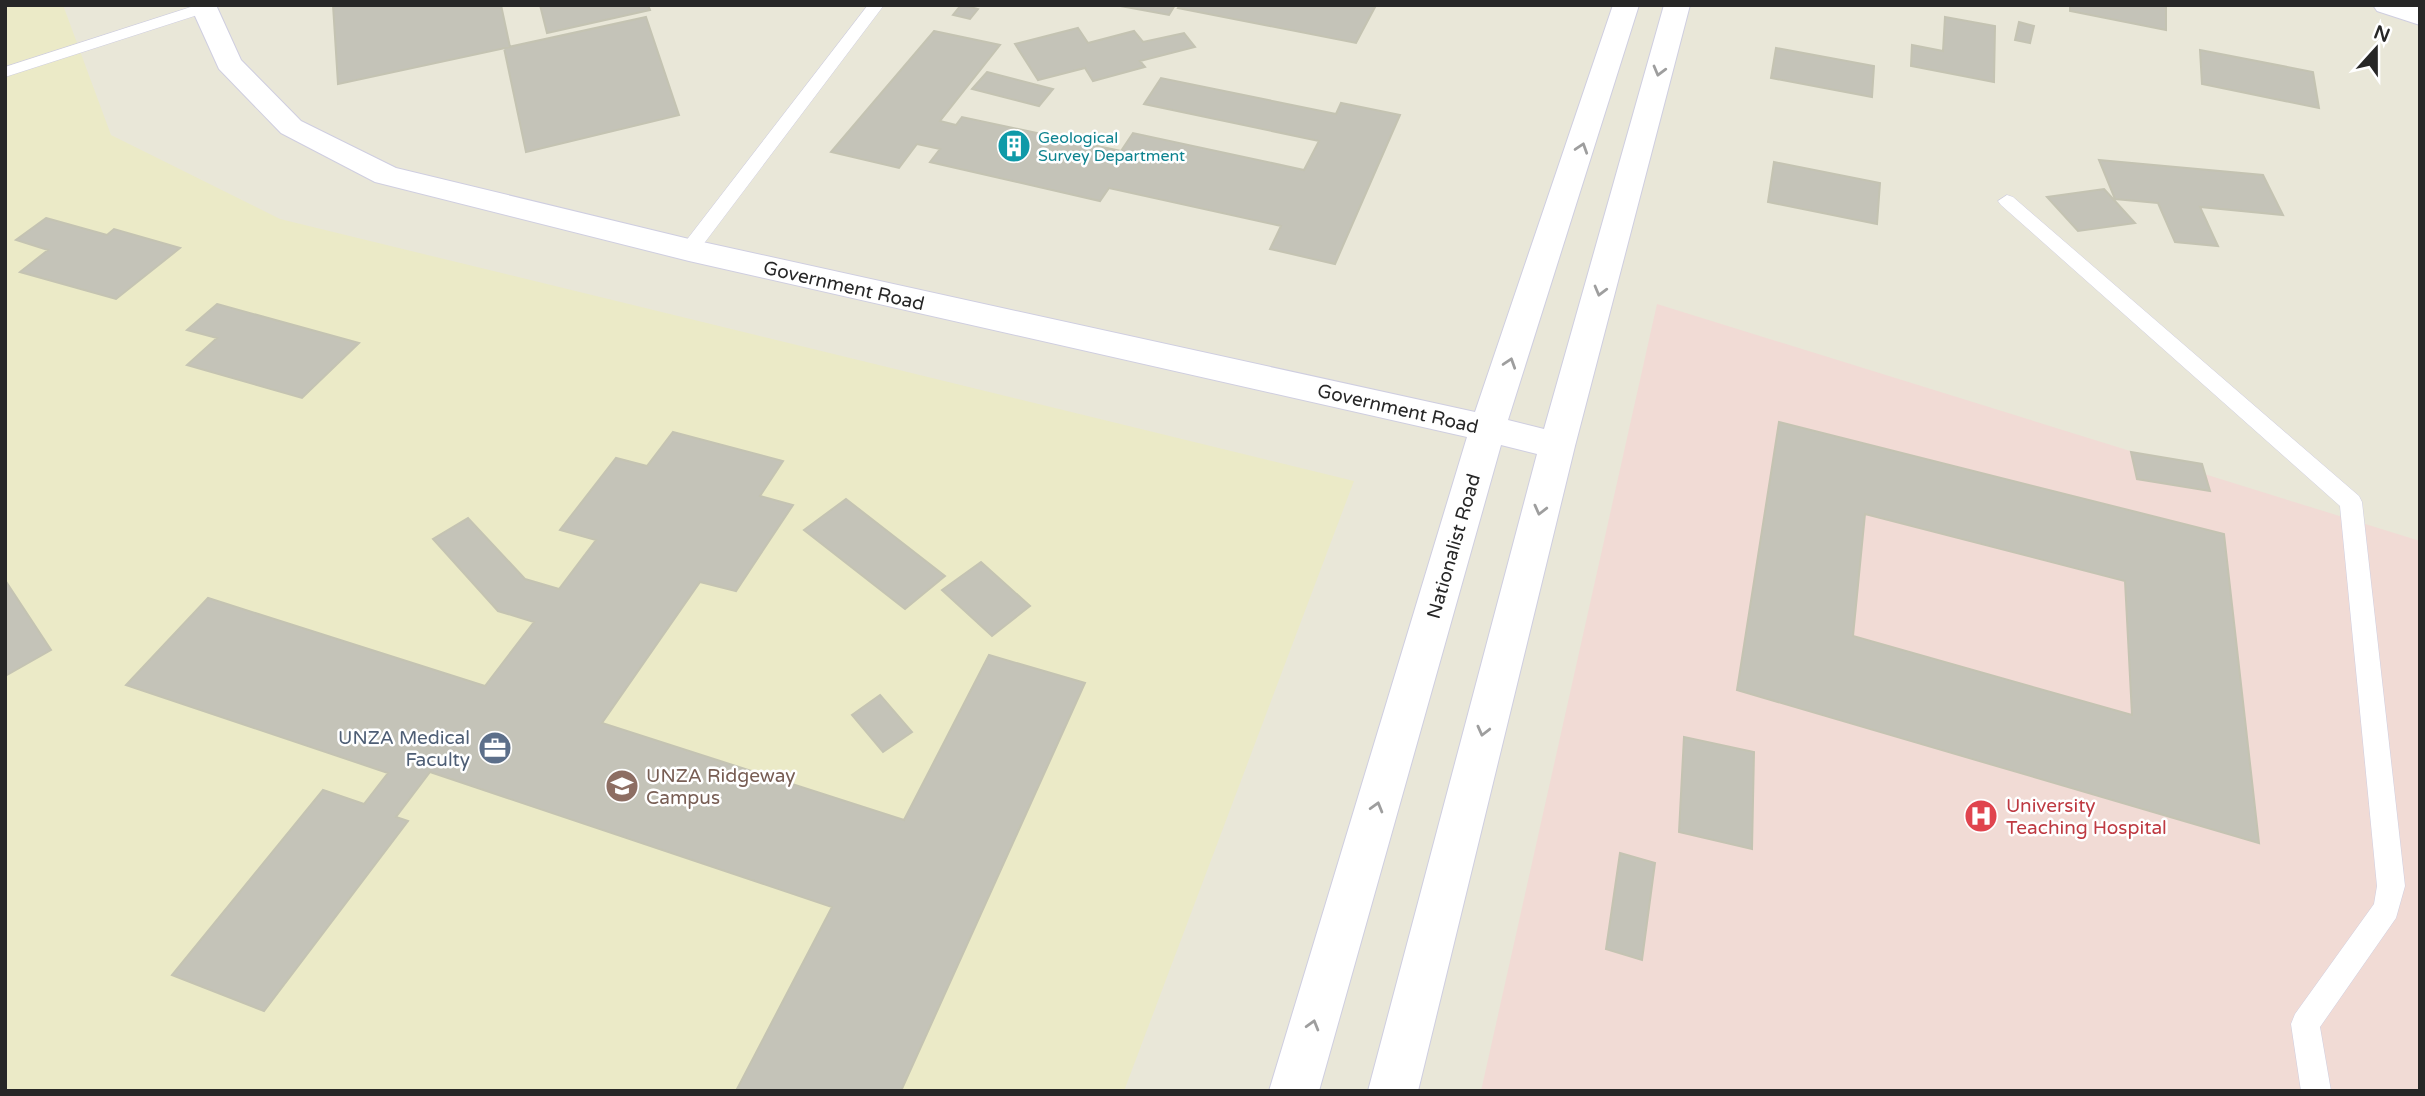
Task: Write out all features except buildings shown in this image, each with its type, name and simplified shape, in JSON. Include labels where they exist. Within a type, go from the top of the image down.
[{"type":"main road","name":"Nationalist Road","points":[[1294,1091],[1488,428],[1591,121],[1626,5]]},
{"type":"main road","points":[[1393,1091],[1557,446],[1677,5]]},
{"type":"main road","points":[[2386,5],[2420,17]]},
{"type":"main road","name":"Government Road","points":[[203,7],[229,62],[291,127],[386,175],[689,250],[1488,428],[1557,446]]},
{"type":"lane","points":[[689,250],[876,5]]},
{"type":"lane","points":[[5,72],[203,7]]},
{"type":"lane","points":[[2007,201],[2351,502],[2390,886],[2386,909],[2305,1024],[2316,1091]]},
{"type":"shaded area","name":"UNZA Ridgeway Campus","points":[[5,5],[63,5],[111,135],[280,219],[1354,481],[1124,1091],[5,1091]]},
{"type":"shaded area","name":"University Teaching Hospital","points":[[1657,304],[2420,541],[2420,1091],[1481,1091]]},
{"type":"place","name":"Geological Survey Department","points":[[1014,146]]},
{"type":"place","name":"UNZA Medical Faculty","points":[[495,748]]},
{"type":"place","name":"UNZA Ridgeway Campus","points":[[622,786]]},
{"type":"place","name":"University Teaching Hospital","points":[[1981,816]]}]
